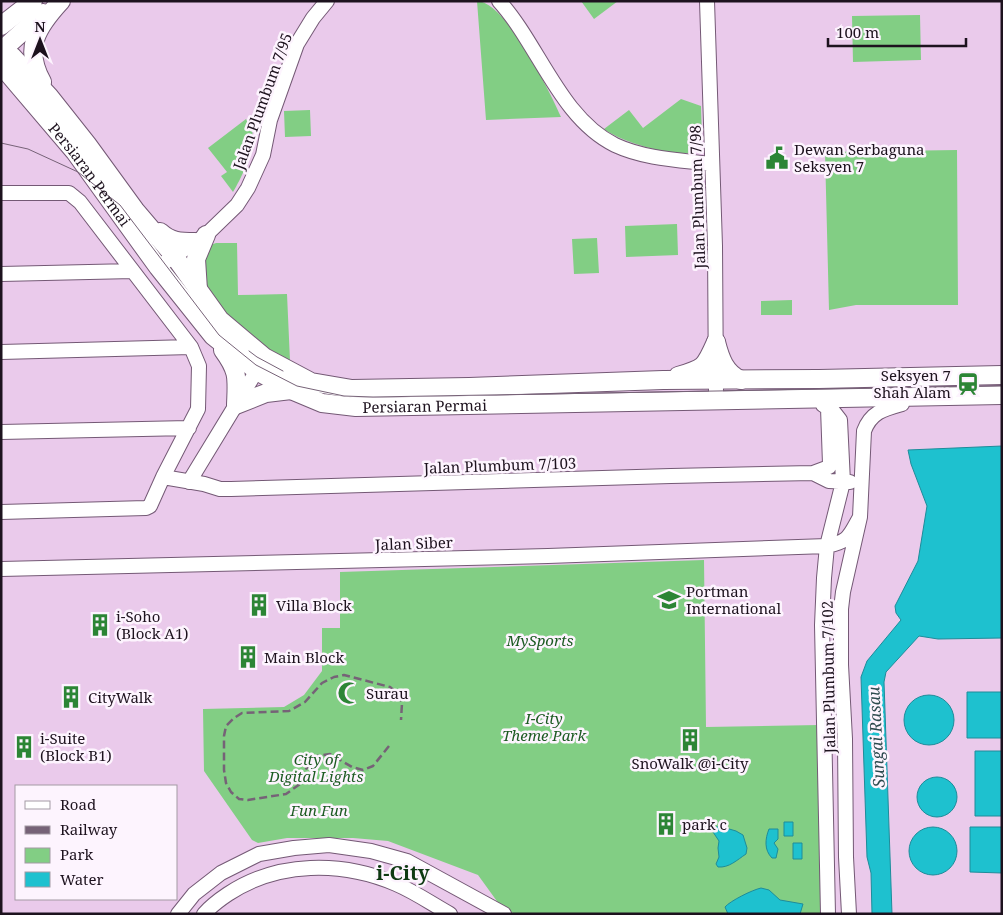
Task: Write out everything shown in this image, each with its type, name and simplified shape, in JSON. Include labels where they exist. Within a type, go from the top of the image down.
[{"type":"main road","points":[[1,26],[32,1]]},
{"type":"main road","points":[[1,37],[44,1]]},
{"type":"main road","points":[[1,52],[39,17],[60,1]]},
{"type":"main road","points":[[49,96],[35,70],[32,55],[33,44],[38,30],[60,1]]},
{"type":"main road","name":"Persiaran Permai","points":[[1,52],[12,56],[49,96],[135,210],[175,257],[220,320],[260,364],[290,390],[322,402],[356,407],[779,398],[821,403],[1002,395]]},
{"type":"main road","name":"Persiaran Permai","points":[[1,65],[75,152],[158,267],[212,335],[260,364],[312,382],[352,389],[469,388],[663,380],[716,387],[741,380],[1002,375]]},
{"type":"main road","points":[[1,85],[21,90]]},
{"type":"main road","points":[[135,210],[166,238],[176,242],[200,238],[196,259],[198,290]]},
{"type":"main road","points":[[212,335],[233,363],[236,374],[236,405],[266,393],[290,390]]},
{"type":"main road","points":[[663,380],[698,370],[706,364],[716,342]]},
{"type":"main road","points":[[716,342],[722,364],[733,377],[741,380]]},
{"type":"main road","points":[[637,401],[656,394],[716,387],[781,392],[821,403],[1002,403]]},
{"type":"street","name":"Jalan Plumbum 7/95","points":[[158,267],[200,238],[237,205],[248,188],[263,155],[270,120],[297,44],[313,18],[327,1]]},
{"type":"street","points":[[499,1],[512,16],[574,111],[595,132],[616,145],[645,155],[712,164]]},
{"type":"street","name":"Jalan Plumbum 7/98","points":[[707,1],[715,246],[716,387]]},
{"type":"street","points":[[1,193],[69,193],[80,202],[190,347],[199,366],[198,409],[150,506],[146,508],[1,512]]},
{"type":"street","points":[[1,274],[132,271]]},
{"type":"street","points":[[1,352],[190,347]]},
{"type":"street","points":[[191,478],[260,364]]},
{"type":"street","points":[[813,473],[828,467],[830,464],[821,403]]},
{"type":"street","name":"Jalan Plumbum 7/102","points":[[821,403],[840,420],[843,482],[827,546],[822,625],[828,914]]},
{"type":"street","name":"Jalan Plumbum 7/102","points":[[849,914],[846,857],[841,609],[860,517],[864,431],[866,424],[876,413],[902,404]]},
{"type":"street","points":[[1,432],[189,428]]},
{"type":"street","name":"Jalan Plumbum 7/103","points":[[166,472],[231,489],[813,473]]},
{"type":"street","points":[[813,473],[829,481],[862,482]]},
{"type":"street","points":[[827,546],[842,543],[848,539],[860,517]]},
{"type":"street","name":"Jalan Siber","points":[[1,569],[548,556],[827,546]]},
{"type":"street","points":[[178,914],[194,894],[213,878],[246,860],[260,854],[294,848],[329,845],[371,851],[407,860],[504,914]]},
{"type":"street","points":[[204,914],[211,906],[245,883],[285,870],[320,867],[351,870],[396,884],[450,914]]},
{"type":"green space","points":[[477,1],[488,5],[501,16],[513,31],[537,69],[561,117],[486,120]]},
{"type":"green space","points":[[581,1],[618,1],[594,19]]},
{"type":"green space","points":[[920,15],[921,60],[853,62],[852,16]]},
{"type":"green space","points":[[681,99],[701,106],[702,139],[700,148],[695,152],[673,153],[660,151],[611,134],[604,129],[629,110],[643,128]]},
{"type":"green space","points":[[310,110],[311,136],[285,137],[284,111]]},
{"type":"green space","points":[[246,119],[252,130],[252,145],[244,171],[233,192],[221,176],[227,172],[208,148]]},
{"type":"green space","points":[[957,150],[958,305],[856,305],[829,310],[825,152]]},
{"type":"green space","points":[[677,224],[678,255],[626,257],[625,226]]},
{"type":"green space","points":[[597,238],[599,273],[574,274],[572,239]]},
{"type":"green space","points":[[216,243],[237,243],[238,295],[287,294],[290,361],[260,345],[216,306],[200,278],[208,246]]},
{"type":"green space","points":[[792,300],[792,315],[761,315],[761,301]]},
{"type":"green space","name":"I-City Theme Park","points":[[704,560],[706,727],[819,725],[821,914],[515,914],[499,904],[478,875],[388,841],[353,838],[287,838],[258,843],[252,840],[204,771],[203,709],[284,707],[304,695],[322,671],[322,628],[340,628],[340,572]]},
{"type":"water","name":"Sungai Rasau","points":[[1002,446],[1002,638],[938,639],[919,636],[886,672],[884,682],[892,914],[872,914],[871,873],[867,857],[861,677],[867,661],[901,620],[896,613],[895,606],[918,561],[927,506],[911,464],[908,450]]},
{"type":"water","points":[[967,692],[1002,692],[1002,738],[967,738]]},
{"type":"water","points":[[924,695],[934,695],[947,702],[954,715],[954,725],[947,738],[934,745],[924,745],[915,741],[908,734],[904,725],[904,715],[908,706],[915,699]]},
{"type":"water","points":[[975,751],[1002,751],[1002,816],[975,816]]},
{"type":"water","points":[[941,777],[948,780],[954,786],[957,797],[956,805],[948,814],[941,817],[933,817],[926,814],[918,805],[917,793],[920,786],[929,778]]},
{"type":"water","points":[[784,822],[793,822],[793,836],[784,836]]},
{"type":"water","points":[[719,826],[743,835],[747,848],[746,854],[733,863],[722,867],[718,867],[716,864],[719,857],[719,841],[713,832]]},
{"type":"water","points":[[928,827],[938,827],[950,834],[957,846],[957,856],[950,868],[938,875],[928,875],[920,871],[913,864],[909,856],[909,846],[913,838],[920,831]]},
{"type":"water","points":[[970,827],[1002,827],[1002,873],[970,872]]},
{"type":"water","points":[[769,829],[778,829],[778,839],[774,843],[778,849],[776,858],[772,858],[769,855],[766,848]]},
{"type":"water","points":[[793,843],[802,843],[802,859],[793,859]]},
{"type":"water","points":[[761,888],[769,890],[780,900],[803,904],[800,914],[728,914],[725,907],[742,896]]},
{"type":"tram line","points":[[1,143],[28,149],[78,172],[120,205],[219,335],[256,365],[297,386],[344,396],[373,397],[1002,386]]},
{"type":"tram line","points":[[249,351],[283,371]]},
{"type":"railway","points":[[389,746],[373,766],[363,770],[352,767],[330,754],[317,756],[306,769],[300,784],[286,794],[248,800],[239,799],[231,792],[226,783],[224,736],[226,726],[234,718],[242,713],[289,711],[305,702],[322,683],[334,677],[344,675],[390,687],[398,694],[402,703],[401,720]]},
{"type":"place","name":"Dewan Serbaguna Seksyen 7","points":[[777,158]]},
{"type":"place","name":"Seksyen 7 Shah Alam","points":[[968,384]]},
{"type":"place","name":"Portman International","points":[[669,600]]},
{"type":"place","name":"Villa Block","points":[[259,605]]},
{"type":"place","name":"i-Soho (Block A1)","points":[[100,625]]},
{"type":"place","name":"Main Block","points":[[248,657]]},
{"type":"place","name":"Surau","points":[[349,693]]},
{"type":"place","name":"CityWalk","points":[[71,697]]},
{"type":"place","name":"SnoWalk @i-City","points":[[690,740]]},
{"type":"place","name":"i-Suite (Block B1)","points":[[24,747]]},
{"type":"place","name":"park c","points":[[666,824]]},
{"type":"district","name":"i-City","points":[[403,872]]},
{"type":"park label","name":"MySports","points":[[540,640]]},
{"type":"park label","name":"City of Digital Lights","points":[[316,768]]},
{"type":"park label","name":"Fun Fun","points":[[319,810]]}]
